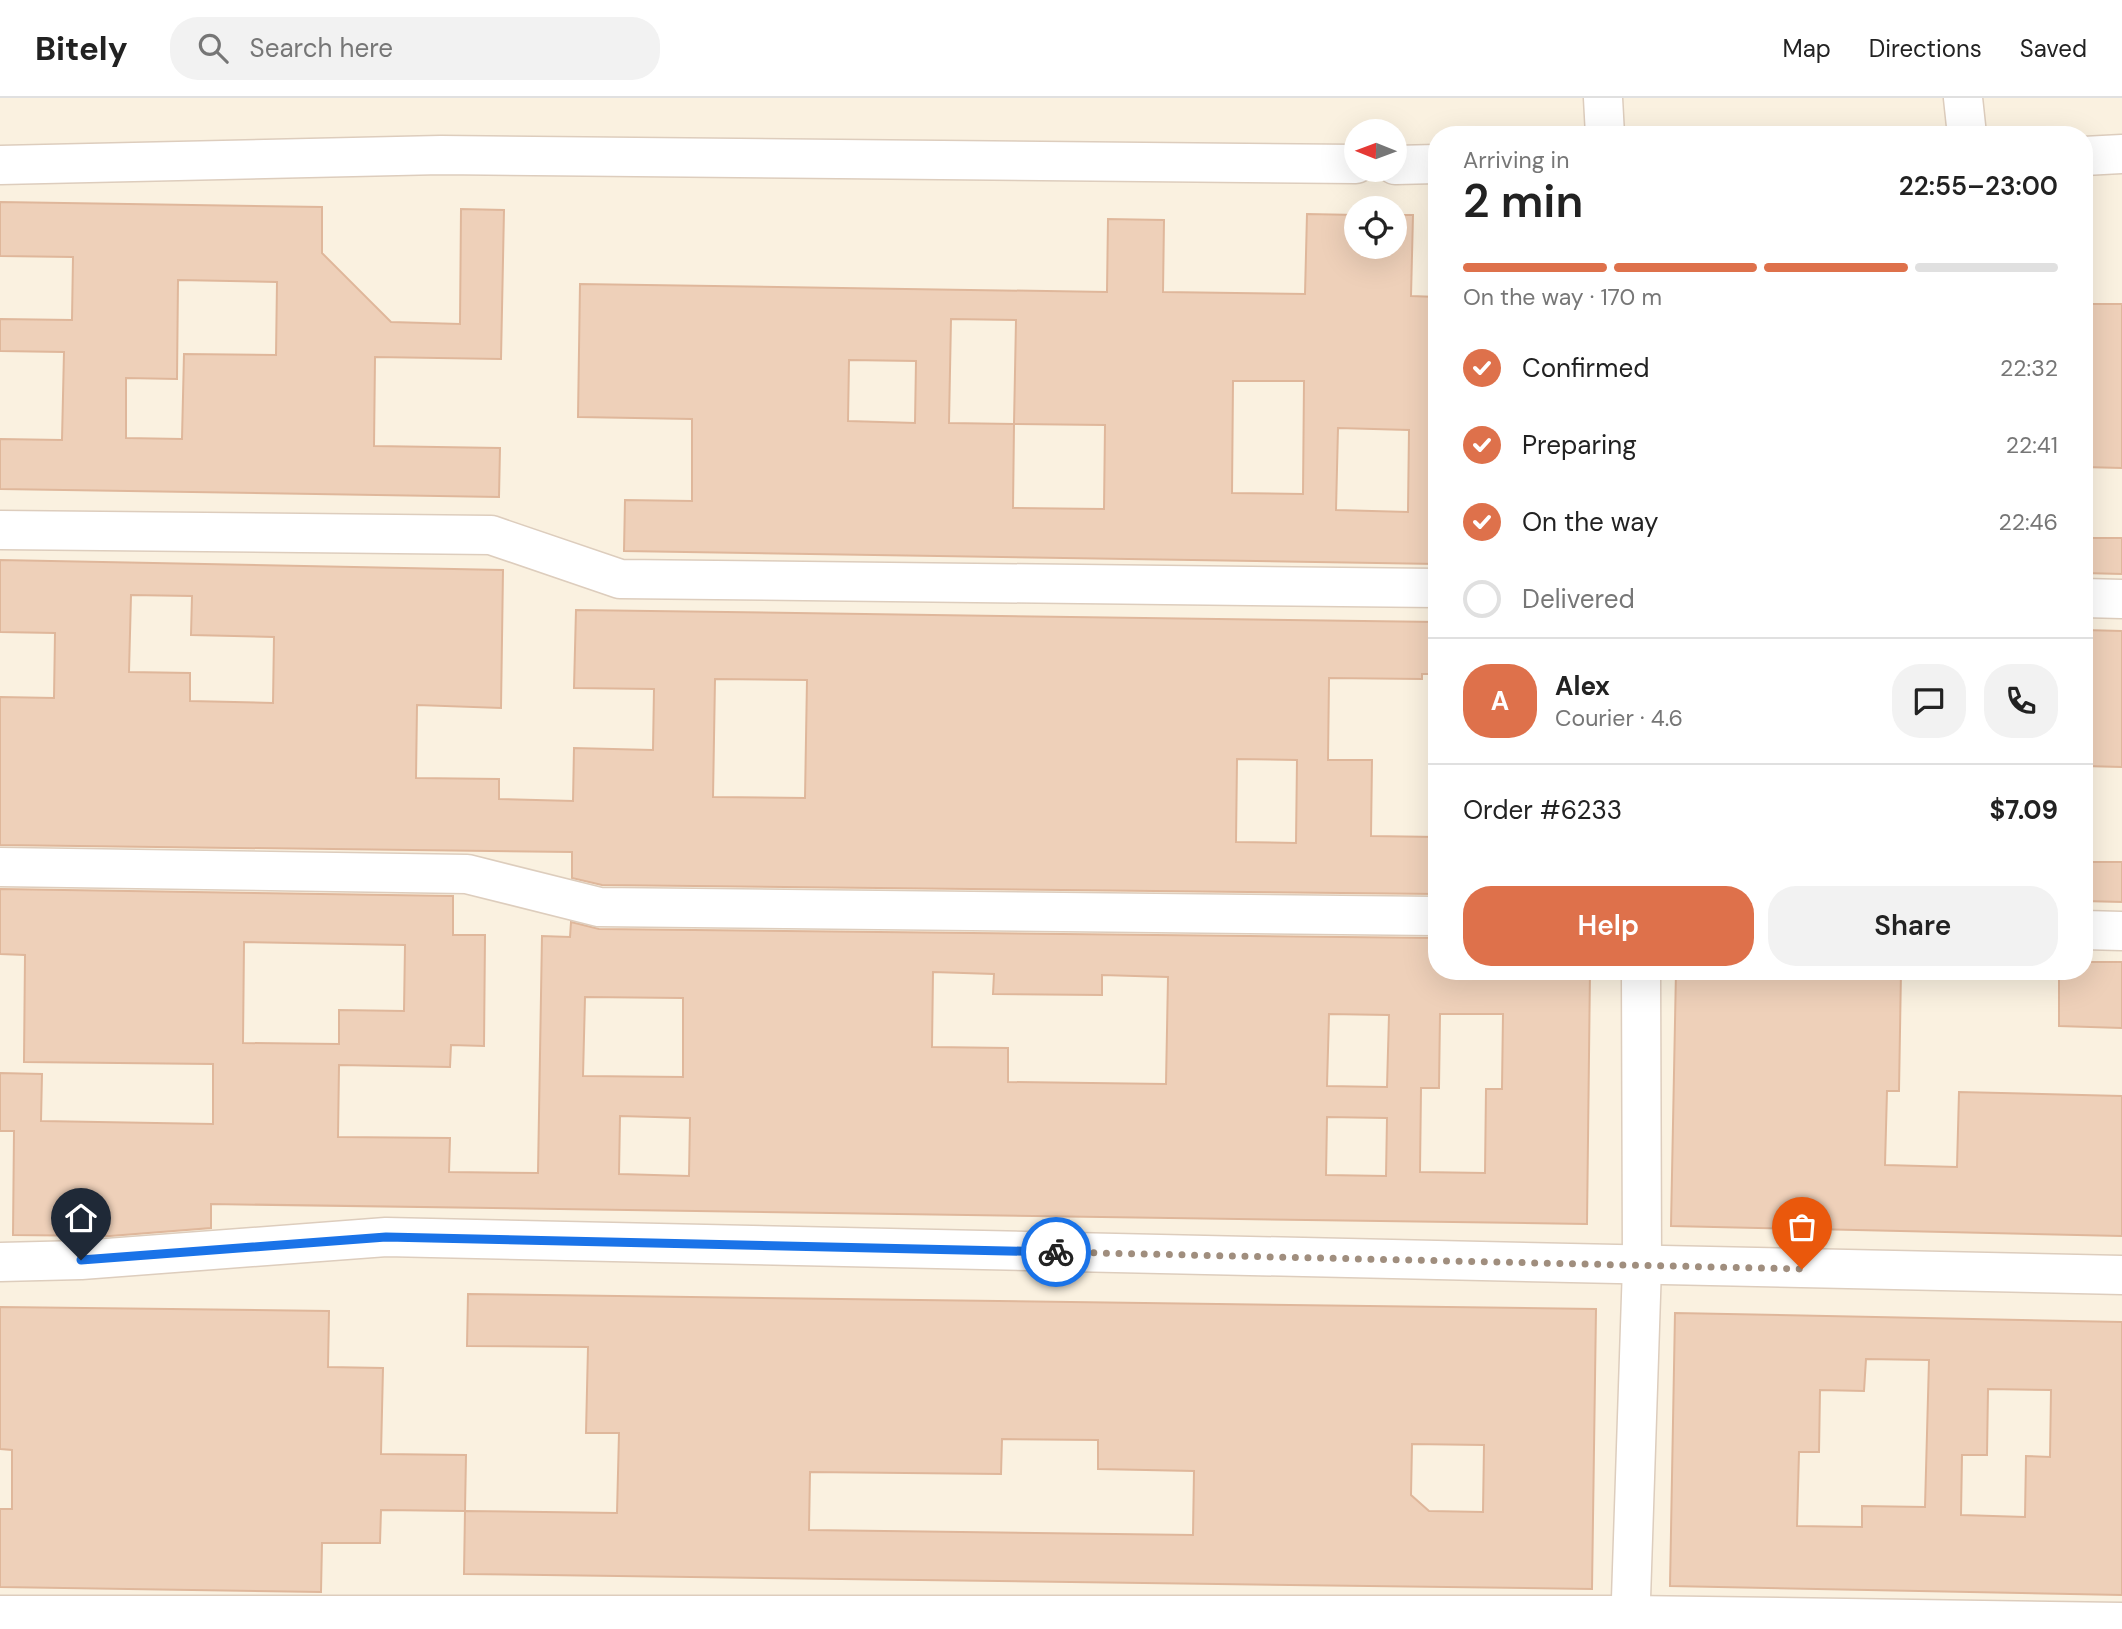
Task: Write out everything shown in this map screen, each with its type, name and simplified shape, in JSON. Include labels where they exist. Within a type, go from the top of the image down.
[{"type":"street","points":[[1602,98],[1604,126]]},
{"type":"street","points":[[1963,98],[1966,126]]},
{"type":"street","points":[[2093,156],[2122,154]]},
{"type":"street","points":[[0,165],[441,155],[1344,164]]},
{"type":"street","points":[[1407,165],[1428,164]]},
{"type":"street","points":[[0,530],[491,535],[620,579],[1428,588]]},
{"type":"street","points":[[2093,598],[2122,599]]},
{"type":"street","points":[[0,867],[467,874],[599,907],[1428,916]]},
{"type":"street","points":[[2093,930],[2122,931]]},
{"type":"street","points":[[1630,1622],[1642,1266],[1641,980]]},
{"type":"street","points":[[0,1262],[81,1260],[386,1237],[2122,1276]]},
{"type":"street","points":[[0,1615],[2122,1622]]},
{"type":"building","points":[[0,202],[322,207],[322,253],[391,322],[460,324],[461,209],[504,210],[501,359],[375,357],[374,446],[500,448],[499,497],[0,489],[0,439],[62,440],[64,352],[0,351],[0,319],[72,320],[73,257],[0,256]],"holes":[[[178,280],[277,282],[276,355],[184,354],[182,439],[126,438],[126,378],[177,379]]]},
{"type":"building","points":[[1307,214],[1344,215],[1344,259],[1407,259],[1407,215],[1413,215],[1411,296],[1428,297],[1428,564],[624,551],[625,500],[692,501],[692,419],[578,417],[580,284],[1107,292],[1108,219],[1164,220],[1163,292],[1305,294]],"holes":[[[951,319],[1016,320],[1014,424],[949,423]],[[849,360],[916,361],[915,423],[848,421]],[[1233,381],[1304,381],[1303,494],[1232,493]],[[1014,424],[1105,425],[1104,509],[1013,508]],[[1338,428],[1409,430],[1408,512],[1336,510]]]},
{"type":"building","points":[[2093,304],[2122,304],[2122,468],[2093,467]]},
{"type":"building","points":[[2093,538],[2122,538],[2122,574],[2093,573]]},
{"type":"building","points":[[0,560],[503,570],[501,708],[417,705],[416,778],[499,779],[499,799],[573,801],[574,748],[653,750],[654,689],[574,688],[576,610],[1428,622],[1428,674],[1422,674],[1422,679],[1329,678],[1328,760],[1372,760],[1371,836],[1428,837],[1428,894],[602,885],[572,878],[572,852],[0,845],[0,697],[54,698],[55,633],[0,632]],"holes":[[[131,595],[192,596],[191,635],[274,637],[273,703],[190,701],[190,673],[129,672]],[[715,679],[807,680],[805,798],[713,797]],[[1237,759],[1297,760],[1296,843],[1236,842]]]},
{"type":"building","points":[[2093,630],[2122,631],[2122,767],[2093,766]]},
{"type":"building","points":[[2093,862],[2122,862],[2122,902],[2093,901]]},
{"type":"building","points":[[0,889],[453,896],[453,935],[485,935],[484,1046],[451,1045],[450,1067],[339,1065],[338,1137],[450,1138],[449,1172],[538,1173],[542,936],[570,937],[571,922],[599,929],[1428,938],[1428,980],[1590,980],[1587,1224],[211,1204],[211,1228],[110,1236],[13,1235],[14,1131],[0,1131],[0,1073],[42,1074],[41,1121],[213,1124],[213,1064],[24,1062],[25,955],[0,954]],"holes":[[[244,942],[405,945],[404,1011],[339,1010],[339,1044],[243,1043]],[[933,972],[994,974],[993,994],[1102,995],[1102,975],[1168,977],[1166,1084],[1008,1082],[1008,1048],[932,1047]],[[585,997],[683,998],[683,1077],[583,1076]],[[1329,1014],[1389,1015],[1387,1087],[1327,1086]],[[1440,1014],[1503,1014],[1502,1089],[1486,1089],[1485,1173],[1420,1172],[1421,1088],[1439,1088]],[[620,1116],[690,1118],[689,1176],[619,1174]],[[1327,1117],[1387,1118],[1386,1176],[1326,1175]]]},
{"type":"building","points":[[2093,962],[2122,962],[2122,1028],[2059,1026],[2059,980],[2093,980]]},
{"type":"building","points":[[1676,980],[1901,980],[1899,1091],[1887,1091],[1885,1165],[1957,1167],[1959,1092],[2122,1096],[2122,1236],[1671,1226]]},
{"type":"building","points":[[468,1294],[1596,1309],[1592,1589],[464,1574],[465,1511],[617,1513],[619,1433],[586,1433],[588,1347],[467,1346]],"holes":[[[1002,1439],[1098,1440],[1098,1469],[1194,1471],[1193,1535],[809,1530],[810,1472],[1001,1474]],[[1412,1444],[1484,1445],[1483,1512],[1429,1511],[1411,1495]]]},
{"type":"building","points":[[0,1307],[329,1311],[328,1367],[383,1368],[381,1454],[466,1455],[465,1511],[381,1510],[380,1543],[322,1543],[321,1592],[0,1587],[0,1509],[12,1509],[12,1450],[0,1449]]},
{"type":"building","points":[[1675,1313],[2122,1322],[2122,1595],[1670,1586]],"holes":[[[1866,1359],[1929,1360],[1925,1507],[1862,1506],[1862,1527],[1797,1526],[1799,1452],[1819,1452],[1820,1390],[1864,1391]],[[1988,1389],[2051,1390],[2050,1457],[2026,1456],[2025,1517],[1961,1515],[1962,1455],[1987,1455]]]},
{"type":"way so far","points":[[1056,1252],[1802,1269]]},
{"type":"route","points":[[81,1260],[386,1237],[1056,1252]]}]
